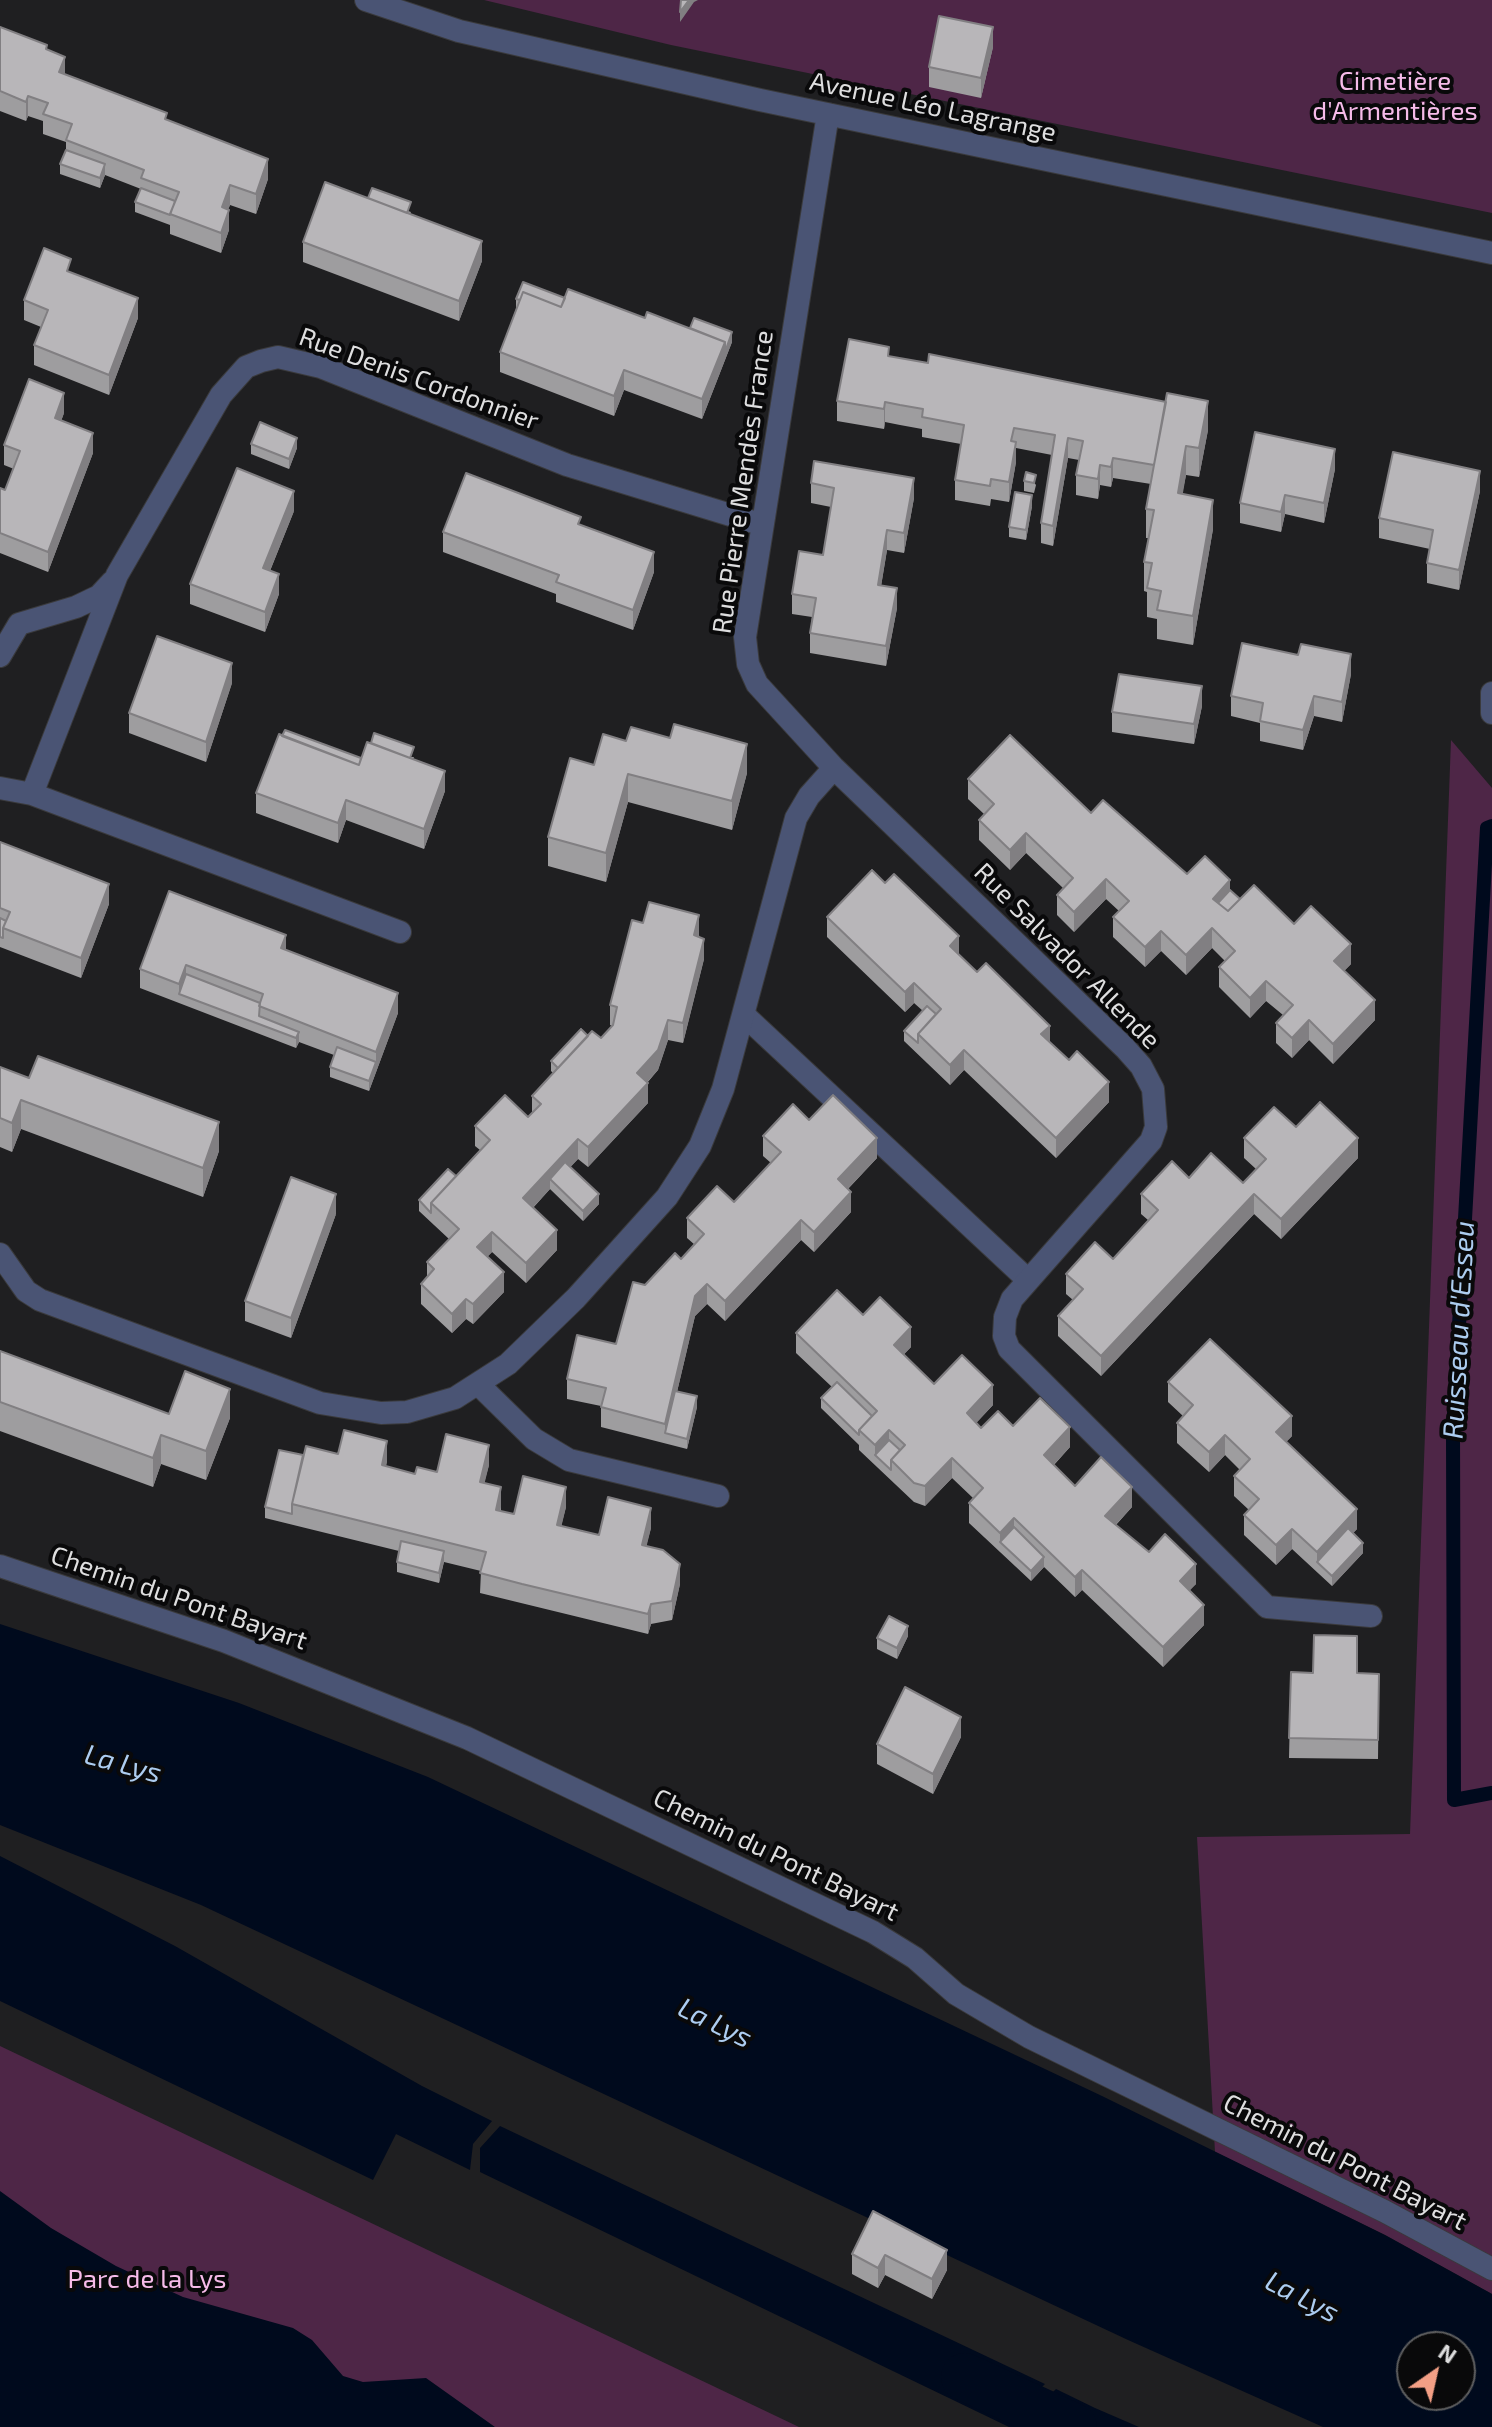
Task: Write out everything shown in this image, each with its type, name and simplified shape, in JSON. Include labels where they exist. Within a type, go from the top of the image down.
[{"type":"street","name":"Avenue Léo Lagrange","points":[[366,0],[459,31],[828,114],[1492,253]]},
{"type":"street","name":"Rue Pierre Mendès France","points":[[828,114],[760,524],[745,637],[748,664],[771,702],[834,768]]},
{"type":"street","name":"Rue Denis Cordonnier","points":[[0,656],[19,624],[87,602],[108,588],[221,395],[246,367],[278,357],[321,367],[567,465],[760,524]]},
{"type":"street","name":"Rue Denis Cordonnier","points":[[32,794],[117,575]]},
{"type":"street","points":[[1492,693],[1492,712]]},
{"type":"street","points":[[0,1254],[26,1291],[40,1300],[320,1403],[381,1413],[430,1406],[479,1385],[532,1343],[667,1197],[712,1119],[744,1015],[787,842],[809,796],[834,768]]},
{"type":"street","name":"Rue Salvador Allende","points":[[834,768],[1125,1048],[1141,1066],[1153,1089],[1156,1127],[1151,1141],[1012,1299],[1005,1317],[1004,1336],[1009,1349],[1267,1607],[1371,1616]]},
{"type":"street","points":[[0,788],[32,794],[400,932]]},
{"type":"street","points":[[744,1015],[1028,1280]]},
{"type":"street","points":[[479,1385],[534,1439],[569,1460],[718,1496]]},
{"type":"street","name":"Chemin du Pont Bayart","points":[[0,1566],[264,1656],[481,1745],[873,1932],[915,1958],[956,1994],[1029,2037],[1406,2222],[1492,2269]]},
{"type":"green space","name":"Cimetière d'Armentières","points":[[484,0],[1492,0],[1492,213],[671,45]]},
{"type":"green space","points":[[1451,740],[1492,788],[1492,2294],[1385,2235],[1215,2152],[1197,1837],[1410,1834]]},
{"type":"green space","name":"Parc de la Lys","points":[[0,2046],[799,2427],[0,2427]]},
{"type":"water","name":"La Lys","points":[[0,1624],[239,1703],[428,1777],[1102,2096],[1385,2235],[1492,2294],[1492,2427],[1323,2427],[1128,2340],[201,1905],[0,1825]]},
{"type":"water","points":[[0,1856],[175,1946],[422,2086],[492,2121],[473,2144],[470,2170],[396,2134],[373,2180],[0,2001]]},
{"type":"water","points":[[500,2126],[1045,2384],[1024,2405],[1023,2427],[1009,2427],[480,2172],[480,2148]]},
{"type":"water","points":[[0,2191],[51,2228],[116,2266],[183,2297],[293,2328],[312,2340],[343,2376],[363,2382],[426,2378],[495,2427],[0,2427]]},
{"type":"water","points":[[1056,2389],[1139,2427],[1034,2427],[1034,2411]]},
{"type":"building","points":[[681,0],[689,0],[680,12]]},
{"type":"building","points":[[939,16],[993,27],[981,78],[929,67]]},
{"type":"building","points":[[0,27],[47,45],[46,49],[65,57],[59,72],[167,113],[165,119],[268,159],[256,194],[230,185],[222,207],[229,210],[221,233],[170,214],[179,192],[141,178],[144,170],[66,140],[72,124],[43,114],[48,103],[28,96],[26,102],[0,91]]},
{"type":"building","points":[[66,150],[105,164],[100,178],[60,164]]},
{"type":"building","points":[[325,182],[482,241],[459,301],[303,242]]},
{"type":"building","points":[[141,188],[175,201],[170,215],[135,202]]},
{"type":"building","points":[[372,188],[411,202],[407,213],[368,198]]},
{"type":"building","points":[[44,248],[71,259],[67,271],[138,298],[109,375],[34,345],[48,310],[24,300]]},
{"type":"building","points":[[523,282],[565,298],[561,307],[523,292],[520,300],[516,299]]},
{"type":"building","points":[[568,289],[645,318],[647,312],[725,342],[702,399],[624,370],[614,396],[500,352],[523,292],[561,307]]},
{"type":"building","points":[[694,318],[732,332],[725,352],[725,342],[690,328]]},
{"type":"building","points":[[849,339],[889,347],[888,356],[928,363],[929,354],[1166,402],[1154,465],[1113,458],[1111,467],[1100,465],[1098,479],[1076,475],[1083,441],[1068,438],[1053,526],[1041,523],[1055,435],[1014,428],[1011,441],[1016,442],[1009,482],[991,479],[990,486],[955,480],[964,425],[922,417],[923,409],[885,402],[884,409],[837,401]]},
{"type":"building","points":[[29,379],[64,393],[55,418],[93,433],[48,552],[0,533],[0,488],[5,490],[20,451],[4,445]]},
{"type":"building","points":[[1167,393],[1208,401],[1199,448],[1186,446],[1178,493],[1213,500],[1193,616],[1157,610],[1161,591],[1147,588],[1152,563],[1144,562],[1154,510],[1146,509]]},
{"type":"building","points":[[260,422],[297,438],[289,459],[251,444]]},
{"type":"building","points":[[1255,432],[1335,449],[1324,503],[1285,495],[1281,512],[1240,503]]},
{"type":"building","points":[[1393,452],[1480,471],[1459,570],[1427,563],[1433,530],[1379,518]]},
{"type":"building","points":[[814,461],[914,478],[904,533],[887,530],[878,585],[897,588],[886,646],[810,633],[816,598],[792,594],[799,551],[823,555],[834,488],[811,483]]},
{"type":"building","points":[[237,468],[294,491],[263,568],[279,574],[265,612],[190,584]]},
{"type":"building","points":[[1026,472],[1036,475],[1034,483],[1024,481]]},
{"type":"building","points":[[466,473],[581,517],[578,524],[654,552],[633,610],[556,582],[559,575],[443,532]]},
{"type":"building","points":[[1015,492],[1032,495],[1026,530],[1009,527]]},
{"type":"building","points":[[157,636],[232,663],[206,742],[129,713]]},
{"type":"building","points":[[1242,643],[1298,655],[1301,644],[1351,654],[1342,702],[1314,696],[1303,730],[1260,721],[1263,703],[1231,696]]},
{"type":"building","points":[[1119,674],[1202,686],[1194,724],[1112,712]]},
{"type":"building","points":[[674,724],[747,744],[732,801],[628,774],[606,853],[548,837],[570,758],[594,765],[603,734],[626,741],[631,727],[670,738]]},
{"type":"building","points":[[285,730],[361,758],[359,765],[282,736]]},
{"type":"building","points":[[374,733],[414,747],[410,758],[371,743]]},
{"type":"building","points":[[279,734],[359,765],[367,742],[445,771],[424,829],[346,800],[338,823],[256,793]]},
{"type":"building","points":[[1010,735],[1091,813],[1103,800],[1187,874],[1205,856],[1230,880],[1213,899],[1228,911],[1254,885],[1294,924],[1311,906],[1351,944],[1334,961],[1375,1000],[1333,1044],[1309,1020],[1292,1038],[1276,1023],[1293,1005],[1266,981],[1250,998],[1219,967],[1235,951],[1212,928],[1186,955],[1161,931],[1145,947],[1113,917],[1129,901],[1106,879],[1074,912],[1057,895],[1073,878],[1026,833],[1010,850],[979,820],[994,804],[968,779]]},
{"type":"building","points":[[0,842],[109,884],[81,958],[3,928],[10,912],[0,908]]},
{"type":"building","points":[[872,870],[885,883],[894,874],[959,936],[950,946],[977,972],[986,963],[1050,1026],[1041,1034],[1069,1060],[1077,1051],[1109,1082],[1056,1138],[964,1050],[950,1065],[918,1034],[941,1009],[914,983],[905,992],[827,917]]},
{"type":"building","points":[[1230,890],[1240,899],[1228,911],[1218,903]]},
{"type":"building","points":[[169,891],[286,935],[281,948],[398,993],[376,1052],[259,1006],[263,994],[186,965],[179,984],[140,969]]},
{"type":"building","points":[[649,902],[699,915],[694,935],[704,939],[683,1023],[668,1020],[658,1050],[637,1073],[648,1083],[588,1147],[578,1139],[523,1198],[557,1230],[526,1263],[492,1232],[477,1247],[504,1272],[473,1304],[466,1299],[452,1314],[421,1284],[434,1269],[427,1262],[459,1229],[431,1203],[490,1140],[475,1126],[505,1095],[528,1117],[541,1104],[532,1096],[592,1031],[601,1038],[613,1025],[617,1007],[610,1005],[632,920],[643,923]]},
{"type":"building","points":[[0,918],[6,921],[3,938],[0,937]]},
{"type":"building","points":[[186,974],[260,1003],[259,1016],[299,1032],[296,1038],[179,994]]},
{"type":"building","points":[[927,1006],[936,1014],[918,1034],[918,1043],[904,1031]]},
{"type":"building","points":[[581,1029],[588,1036],[558,1068],[551,1061]]},
{"type":"building","points":[[337,1047],[376,1062],[369,1081],[330,1067]]},
{"type":"building","points":[[38,1056],[219,1122],[203,1168],[21,1100],[12,1123],[0,1118],[0,1067],[29,1078]]},
{"type":"building","points":[[833,1095],[877,1138],[838,1179],[851,1192],[814,1232],[801,1220],[725,1301],[707,1284],[695,1296],[665,1424],[601,1407],[606,1388],[567,1379],[577,1335],[616,1344],[633,1282],[645,1285],[675,1253],[681,1259],[704,1234],[687,1218],[717,1186],[734,1202],[781,1152],[763,1136],[793,1104],[809,1120]]},
{"type":"building","points":[[1320,1102],[1358,1138],[1281,1219],[1254,1194],[1101,1356],[1058,1316],[1083,1289],[1066,1274],[1095,1242],[1113,1259],[1158,1210],[1141,1194],[1172,1161],[1189,1178],[1211,1153],[1243,1183],[1266,1159],[1244,1138],[1274,1107],[1296,1127]]},
{"type":"building","points":[[565,1162],[599,1194],[583,1211],[550,1179]]},
{"type":"building","points":[[448,1169],[456,1176],[431,1203],[431,1213],[419,1200]]},
{"type":"building","points":[[291,1177],[336,1194],[291,1318],[245,1301]]},
{"type":"building","points":[[837,1290],[863,1315],[880,1297],[911,1327],[894,1345],[934,1384],[962,1355],[993,1385],[967,1413],[981,1428],[998,1411],[1013,1426],[1040,1398],[1070,1427],[1044,1455],[1075,1486],[1101,1457],[1132,1487],[1105,1516],[1149,1552],[1165,1534],[1196,1564],[1180,1581],[1204,1605],[1163,1647],[1082,1570],[1075,1577],[1014,1518],[1000,1533],[969,1503],[983,1488],[952,1458],[925,1486],[914,1483],[891,1460],[905,1445],[889,1430],[875,1445],[859,1430],[877,1411],[796,1333]]},
{"type":"building","points":[[1210,1339],[1292,1416],[1276,1432],[1357,1509],[1317,1552],[1292,1529],[1276,1545],[1244,1515],[1259,1499],[1234,1476],[1250,1459],[1225,1435],[1209,1452],[1177,1423],[1193,1405],[1168,1382]]},
{"type":"building","points":[[0,1351],[169,1414],[185,1371],[230,1389],[206,1451],[161,1435],[153,1458],[0,1402]]},
{"type":"building","points":[[837,1382],[872,1416],[859,1430],[859,1435],[821,1398]]},
{"type":"building","points":[[675,1391],[697,1396],[687,1439],[665,1433]]},
{"type":"building","points":[[344,1430],[387,1441],[382,1465],[415,1474],[417,1467],[437,1472],[446,1434],[489,1445],[480,1482],[501,1487],[496,1510],[514,1514],[523,1476],[566,1487],[557,1525],[599,1535],[608,1497],[651,1508],[642,1545],[663,1550],[680,1564],[672,1601],[651,1604],[648,1614],[522,1584],[480,1573],[486,1552],[292,1504],[306,1446],[338,1454]]},
{"type":"building","points":[[889,1440],[900,1450],[891,1460],[891,1470],[875,1455]]},
{"type":"building","points":[[279,1450],[303,1455],[292,1514],[265,1507]]},
{"type":"building","points":[[1014,1527],[1044,1557],[1031,1571],[1000,1542]]},
{"type":"building","points":[[1348,1528],[1363,1543],[1332,1576],[1317,1562]]},
{"type":"building","points":[[401,1541],[444,1551],[439,1573],[397,1562]]},
{"type":"building","points":[[889,1616],[908,1626],[897,1648],[877,1638]]},
{"type":"building","points":[[1314,1635],[1357,1636],[1357,1673],[1379,1674],[1378,1740],[1289,1738],[1291,1672],[1313,1673]]},
{"type":"building","points":[[905,1687],[961,1717],[933,1774],[877,1744]]},
{"type":"building","points":[[873,2211],[947,2250],[932,2279],[885,2255],[878,2268],[852,2254]]},
{"type":"waterway","name":"Ruisseau d'Esseu","points":[[1492,826],[1487,828],[1453,1432],[1454,1800],[1492,1793]]},
{"type":"waterway","points":[[965,2377],[1073,2427]]}]
